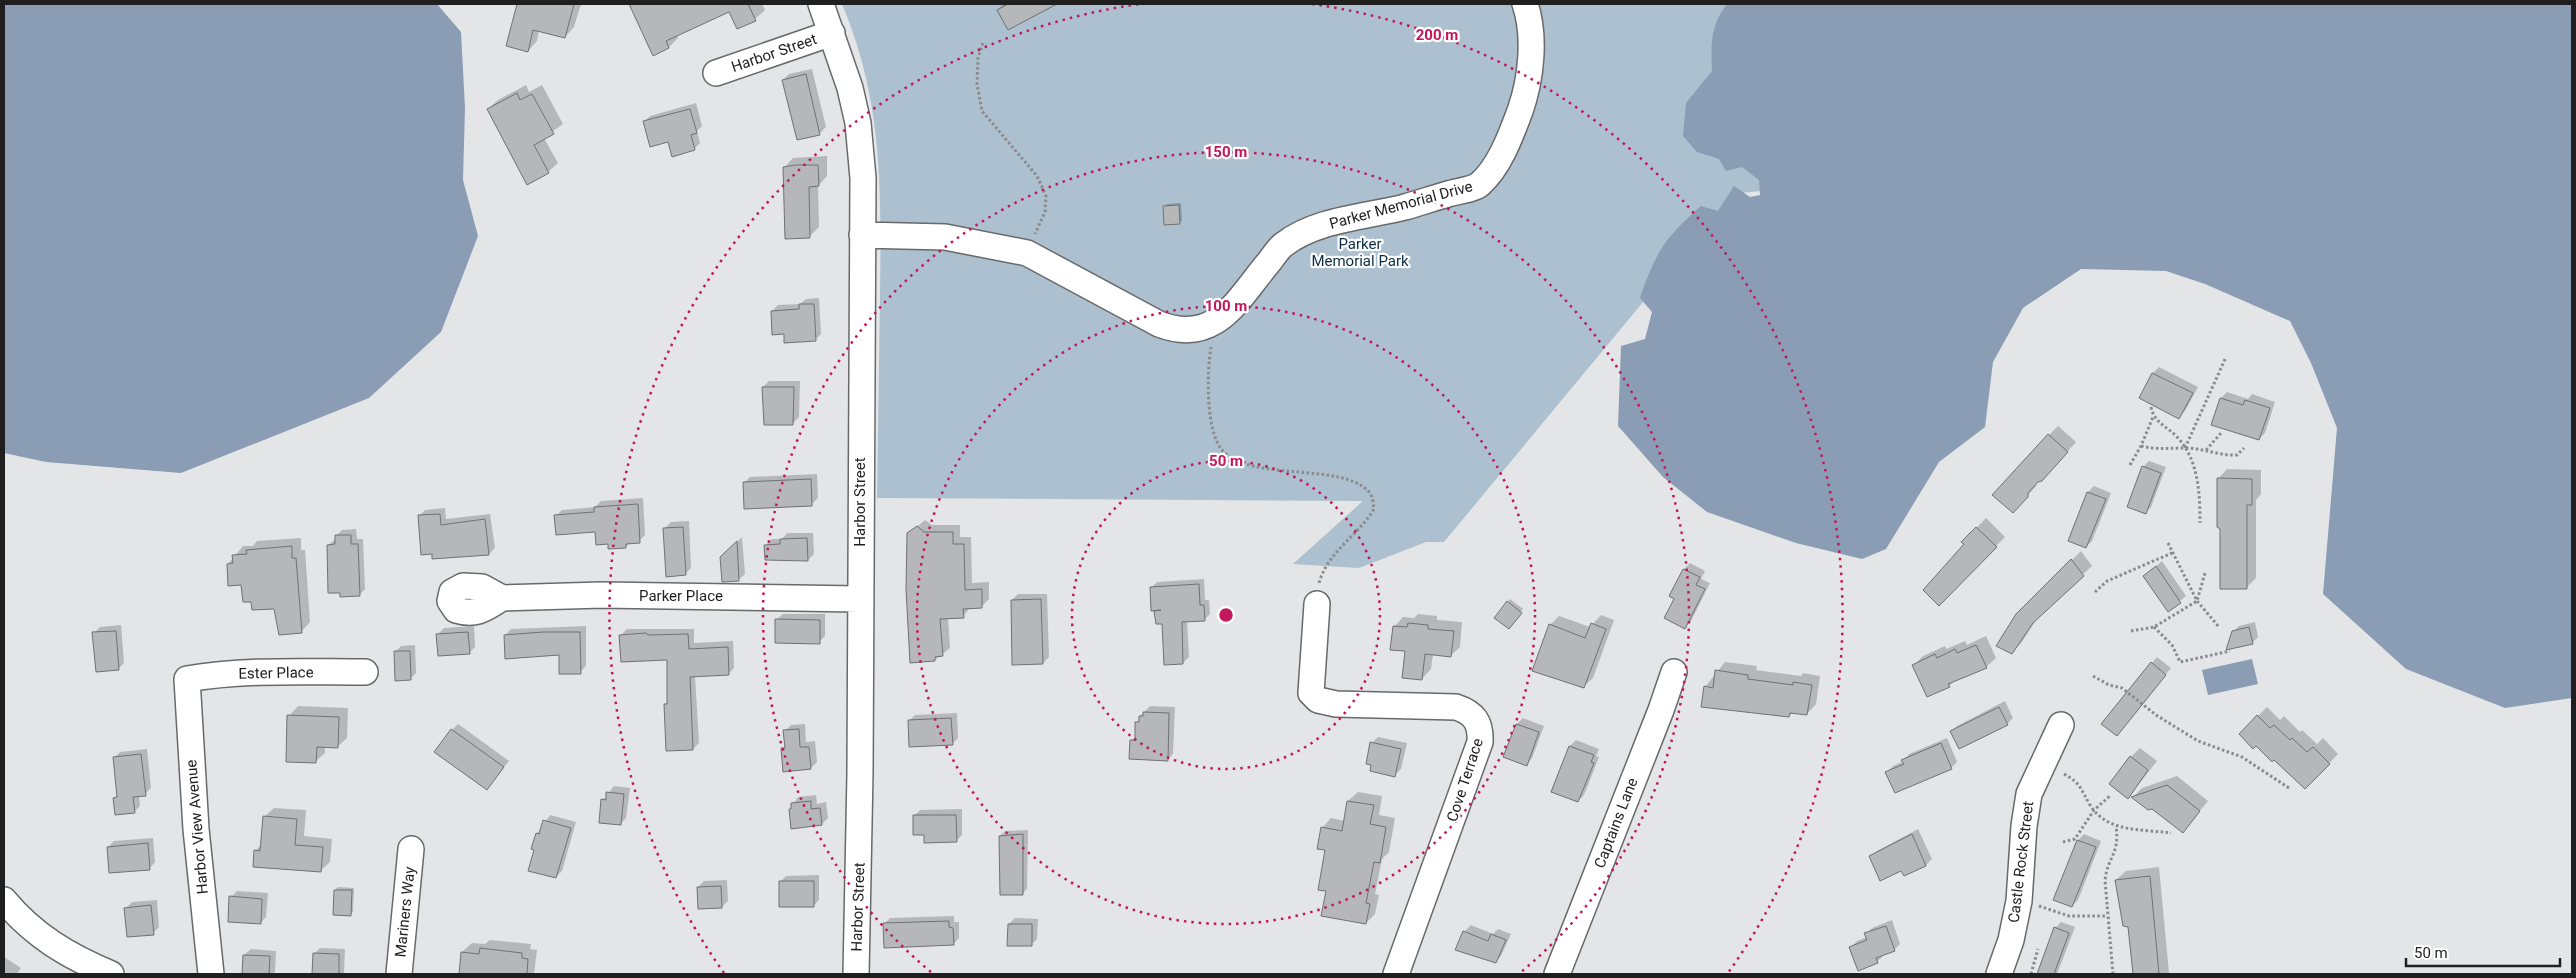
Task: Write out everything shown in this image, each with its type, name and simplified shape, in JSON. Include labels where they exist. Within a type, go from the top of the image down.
[{"type":"street","name":"Harbor Street","points":[[821,4],[850,88],[858,123],[863,178],[859,599],[860,773],[856,974]]},
{"type":"street","name":"Parker Memorial Drive","points":[[862,235],[945,237],[1027,253],[1159,324],[1176,330],[1196,331],[1216,321],[1232,308],[1283,245],[1326,223],[1404,207],[1480,185],[1497,162],[1513,129],[1526,94],[1530,18],[1525,4]]},
{"type":"street","name":"Harbor Street","points":[[716,73],[832,33]]},
{"type":"street","name":"Parker Place","points":[[502,598],[602,595],[859,599]]},
{"type":"street","name":"Cove Terrace","points":[[1317,604],[1311,693],[1318,700],[1336,704],[1456,707],[1469,711],[1477,720],[1480,730],[1480,742],[1396,974]]},
{"type":"street","name":"Ester Place","points":[[187,679],[213,674],[365,672]]},
{"type":"street","name":"Captains Lane","points":[[1557,974],[1661,710],[1674,672]]},
{"type":"street","name":"Harbor View Avenue","points":[[187,679],[196,829],[210,974]]},
{"type":"street","name":"Castle Rock Street","points":[[1999,974],[2011,940],[2019,901],[2024,826],[2029,794],[2061,726]]},
{"type":"street","name":"Mariners Way","points":[[399,974],[411,849]]},
{"type":"street","points":[[4,900],[14,912],[54,946],[111,974]]},
{"type":"path","points":[[983,43],[978,58],[977,84],[982,110],[1036,176],[1046,196],[1045,212],[1027,253]]},
{"type":"path","points":[[1216,321],[1207,394],[1211,421],[1221,450],[1237,462],[1359,484],[1369,492],[1373,501],[1374,509],[1368,518],[1336,551],[1321,578],[1317,604]]},
{"type":"path","points":[[2185,448],[2226,357]]},
{"type":"path","points":[[2130,465],[2141,446],[2153,417],[2151,406]]},
{"type":"path","points":[[2153,417],[2174,434],[2185,448],[2200,486],[2200,523]]},
{"type":"path","points":[[2206,450],[2221,433]]},
{"type":"path","points":[[2141,446],[2169,450],[2185,448],[2206,450],[2227,456],[2237,455],[2244,448]]},
{"type":"path","points":[[2168,543],[2197,602],[2219,627]]},
{"type":"path","points":[[2095,592],[2108,581],[2172,554]]},
{"type":"path","points":[[2131,631],[2154,627],[2197,602],[2205,572]]},
{"type":"path","points":[[2154,627],[2172,645],[2180,662],[2230,651]]},
{"type":"path","points":[[2093,676],[2108,685],[2122,688],[2156,715],[2198,741],[2242,757],[2289,788]]},
{"type":"path","points":[[2044,763],[2073,778],[2086,794],[2094,810],[2108,823],[2116,826],[2171,833]]},
{"type":"path","points":[[2063,842],[2075,839],[2094,810],[2111,795]]},
{"type":"path","points":[[2113,974],[2105,880],[2107,867],[2116,854],[2118,840],[2116,826]]},
{"type":"path","points":[[2049,910],[2069,916],[2107,916]]},
{"type":"path","points":[[2030,974],[2038,949]]},
{"type":"green space","name":"Parker Memorial Park","points":[[842,4],[1742,4],[1762,173],[1761,191],[1741,193],[1668,272],[1444,542],[1426,542],[1359,568],[1293,564],[1363,501],[877,498],[880,221],[877,149],[866,77],[856,41]]},
{"type":"shaded area","points":[[4,4],[437,4],[461,32],[465,108],[463,180],[478,236],[441,332],[369,398],[181,473],[46,462],[4,453]]},
{"type":"shaded area","points":[[1727,4],[2572,4],[2572,698],[2505,708],[2406,669],[2323,594],[2337,428],[2311,363],[2290,321],[2205,284],[2166,271],[2081,269],[2023,308],[1993,362],[1985,427],[1939,462],[1886,549],[1862,559],[1796,543],[1707,512],[1663,477],[1618,426],[1621,346],[1645,339],[1652,312],[1640,298],[1651,268],[1663,246],[1679,227],[1701,206],[1718,211],[1734,186],[1750,197],[1760,195],[1759,180],[1742,167],[1726,171],[1719,159],[1697,152],[1683,136],[1686,103],[1712,71],[1713,36],[1717,20]]},
{"type":"shaded area","points":[[2252,659],[2258,684],[2208,695],[2202,670]]},
{"type":"building","points":[[517,4],[574,4],[565,38],[533,30],[528,52],[506,46]]},
{"type":"building","points":[[629,4],[748,4],[756,21],[737,29],[729,12],[666,41],[669,48],[653,56]]},
{"type":"building","points":[[1008,4],[1057,4],[1008,30],[997,10]]},
{"type":"building","points":[[806,74],[820,135],[797,140],[782,80]]},
{"type":"building","points":[[517,93],[520,100],[532,94],[554,134],[534,145],[549,173],[527,185],[487,109]]},
{"type":"building","points":[[690,109],[697,133],[691,135],[695,150],[672,157],[668,142],[650,147],[643,121]]},
{"type":"building","points":[[818,165],[819,186],[809,187],[810,238],[785,239],[783,167]]},
{"type":"building","points":[[1179,205],[1180,224],[1164,225],[1163,206]]},
{"type":"building","points":[[799,304],[814,304],[816,341],[784,343],[784,334],[772,335],[771,311],[799,309]]},
{"type":"building","points":[[2152,373],[2193,393],[2179,419],[2139,398]]},
{"type":"building","points":[[762,387],[794,387],[793,425],[764,425]]},
{"type":"building","points":[[2220,398],[2243,405],[2245,400],[2270,408],[2259,440],[2211,425]]},
{"type":"building","points":[[2048,434],[2068,452],[2042,481],[2038,482],[2028,493],[2028,497],[2013,513],[1992,495]]},
{"type":"building","points":[[2142,466],[2161,473],[2146,514],[2127,507]]},
{"type":"building","points":[[2217,478],[2252,479],[2252,505],[2247,505],[2247,589],[2220,589],[2220,529],[2217,527]]},
{"type":"building","points":[[811,479],[812,506],[744,509],[743,482]]},
{"type":"building","points":[[2087,492],[2106,499],[2086,548],[2068,541]]},
{"type":"building","points":[[638,504],[640,543],[626,544],[626,548],[608,549],[608,544],[596,545],[595,532],[556,535],[554,515],[594,512],[594,507]]},
{"type":"building","points":[[440,514],[441,525],[485,519],[489,555],[432,559],[432,554],[421,555],[418,515]]},
{"type":"building","points":[[917,526],[924,532],[953,532],[953,544],[964,544],[965,590],[982,589],[982,608],[963,609],[964,618],[940,619],[943,656],[935,657],[935,661],[910,663],[906,589],[907,533]]},
{"type":"building","points":[[683,527],[686,575],[666,577],[663,528]]},
{"type":"building","points":[[1976,527],[1997,547],[1939,606],[1923,590],[1964,544],[1961,542]]},
{"type":"building","points":[[335,535],[351,535],[351,544],[358,544],[360,596],[340,597],[340,593],[328,593],[327,545],[335,544]]},
{"type":"building","points":[[807,538],[808,561],[765,560],[764,545],[780,544],[780,539]]},
{"type":"building","points":[[737,541],[739,581],[722,582],[720,557]]},
{"type":"building","points":[[292,546],[292,558],[296,558],[302,633],[279,635],[274,609],[252,610],[251,602],[243,602],[241,585],[228,586],[227,564],[233,563],[232,555],[247,554],[246,550]]},
{"type":"building","points":[[2071,559],[2084,576],[2033,623],[2012,654],[1996,646],[2016,614]]},
{"type":"building","points":[[2156,566],[2181,603],[2168,612],[2143,576]]},
{"type":"building","points":[[1683,569],[1700,577],[1696,585],[1705,589],[1685,629],[1664,618],[1674,599],[1669,596]]},
{"type":"building","points":[[1199,584],[1200,605],[1204,605],[1205,621],[1182,622],[1183,664],[1164,665],[1162,624],[1156,624],[1154,611],[1161,610],[1151,611],[1150,587]]},
{"type":"building","points":[[1041,599],[1043,664],[1012,665],[1011,600]]},
{"type":"building","points":[[1507,601],[1522,613],[1509,629],[1494,618]]},
{"type":"building","points":[[775,619],[820,620],[820,644],[775,643]]},
{"type":"building","points":[[1408,623],[1428,625],[1428,629],[1454,631],[1451,657],[1425,654],[1422,680],[1402,678],[1405,651],[1390,650],[1393,626],[1407,627]]},
{"type":"building","points":[[1591,623],[1606,629],[1584,688],[1532,671],[1549,624],[1585,638]]},
{"type":"building","points":[[2249,627],[2253,644],[2226,650],[2232,631]]},
{"type":"building","points":[[116,631],[119,670],[96,672],[92,632]]},
{"type":"building","points":[[468,632],[470,654],[438,656],[436,634]]},
{"type":"building","points":[[580,632],[581,674],[559,674],[559,655],[505,659],[504,635]]},
{"type":"building","points":[[646,633],[648,635],[688,634],[689,649],[728,647],[729,675],[690,677],[693,750],[666,751],[664,704],[667,704],[667,660],[621,662],[619,635]]},
{"type":"building","points":[[1976,645],[1987,668],[1948,684],[1950,687],[1927,697],[1912,665],[1935,654],[1937,658],[1955,649],[1957,653]]},
{"type":"building","points":[[394,651],[410,651],[411,680],[395,681]]},
{"type":"building","points":[[2151,662],[2166,675],[2117,736],[2101,724]]},
{"type":"building","points":[[1715,670],[1748,675],[1748,679],[1793,685],[1793,682],[1812,685],[1807,715],[1790,713],[1789,717],[1701,707],[1704,686],[1713,688]]},
{"type":"building","points":[[1999,707],[2008,725],[1959,749],[1950,731]]},
{"type":"building","points":[[1143,712],[1169,713],[1168,761],[1129,759],[1130,740],[1135,740],[1135,722],[1139,722],[1139,716],[1143,716]]},
{"type":"building","points":[[287,715],[339,717],[338,748],[317,747],[316,763],[286,762]]},
{"type":"building","points":[[2257,715],[2270,728],[2274,725],[2307,752],[2313,747],[2330,764],[2305,789],[2256,746],[2253,749],[2239,734]]},
{"type":"building","points":[[951,718],[953,745],[909,747],[908,720]]},
{"type":"building","points":[[1516,724],[1539,732],[1527,766],[1503,757]]},
{"type":"building","points":[[451,729],[504,767],[487,790],[434,752]]},
{"type":"building","points":[[799,729],[800,747],[809,747],[811,769],[783,772],[781,748],[785,748],[783,730]]},
{"type":"building","points":[[1370,742],[1401,749],[1395,777],[1370,771],[1371,765],[1366,764]]},
{"type":"building","points":[[1941,743],[1952,769],[1895,793],[1885,772],[1904,764],[1901,760]]},
{"type":"building","points":[[1569,746],[1594,755],[1591,762],[1594,763],[1578,802],[1551,792]]},
{"type":"building","points":[[141,754],[146,796],[133,797],[135,813],[115,815],[113,798],[117,797],[113,757]]},
{"type":"building","points":[[2130,756],[2148,770],[2128,799],[2109,784]]},
{"type":"building","points":[[2167,785],[2200,811],[2183,833],[2152,809],[2148,810],[2131,797]]},
{"type":"building","points":[[606,792],[624,794],[621,825],[599,823],[601,799],[606,800]]},
{"type":"building","points":[[811,801],[811,809],[820,808],[822,825],[791,829],[789,809],[791,809],[791,803]]},
{"type":"building","points":[[1347,801],[1374,805],[1370,824],[1386,827],[1380,863],[1374,862],[1366,903],[1370,904],[1366,924],[1321,916],[1326,891],[1318,890],[1325,850],[1317,849],[1321,827],[1342,831]]},
{"type":"building","points":[[913,815],[956,815],[957,842],[924,843],[924,835],[913,835]]},
{"type":"building","points":[[263,816],[297,819],[295,845],[323,847],[321,872],[253,867],[254,850],[260,851]]},
{"type":"building","points":[[543,820],[571,828],[556,878],[528,871],[534,850],[531,849],[536,833],[539,834]]},
{"type":"building","points":[[1023,834],[1023,895],[1000,895],[999,836]]},
{"type":"building","points":[[1912,834],[1926,866],[1904,876],[1901,871],[1880,881],[1869,856]]},
{"type":"building","points":[[2077,840],[2096,847],[2072,907],[2053,900]]},
{"type":"building","points":[[148,843],[150,870],[109,873],[107,847]]},
{"type":"building","points":[[2150,876],[2159,974],[2133,974],[2128,927],[2123,926],[2115,880]]},
{"type":"building","points":[[779,881],[814,881],[814,907],[779,907]]},
{"type":"building","points":[[721,886],[722,908],[698,909],[697,887]]},
{"type":"building","points":[[334,890],[352,890],[351,916],[333,915]]},
{"type":"building","points":[[229,896],[262,899],[261,924],[228,922]]},
{"type":"building","points":[[151,905],[154,935],[127,937],[124,908]]},
{"type":"building","points":[[949,921],[949,927],[953,928],[954,945],[884,948],[883,923]]},
{"type":"building","points":[[1008,924],[1032,924],[1032,946],[1007,946]]},
{"type":"building","points":[[1886,926],[1895,951],[1876,958],[1878,963],[1858,971],[1849,947],[1867,940],[1864,933]]},
{"type":"building","points":[[2054,927],[2069,933],[2054,974],[2037,974]]},
{"type":"building","points":[[1463,931],[1488,941],[1491,934],[1506,940],[1496,963],[1455,950]]},
{"type":"building","points":[[480,948],[522,953],[522,958],[528,959],[527,974],[459,974],[461,952],[479,954]]},
{"type":"building","points":[[313,953],[339,954],[339,974],[312,974]]},
{"type":"building","points":[[243,955],[270,956],[269,974],[242,974]]}]
